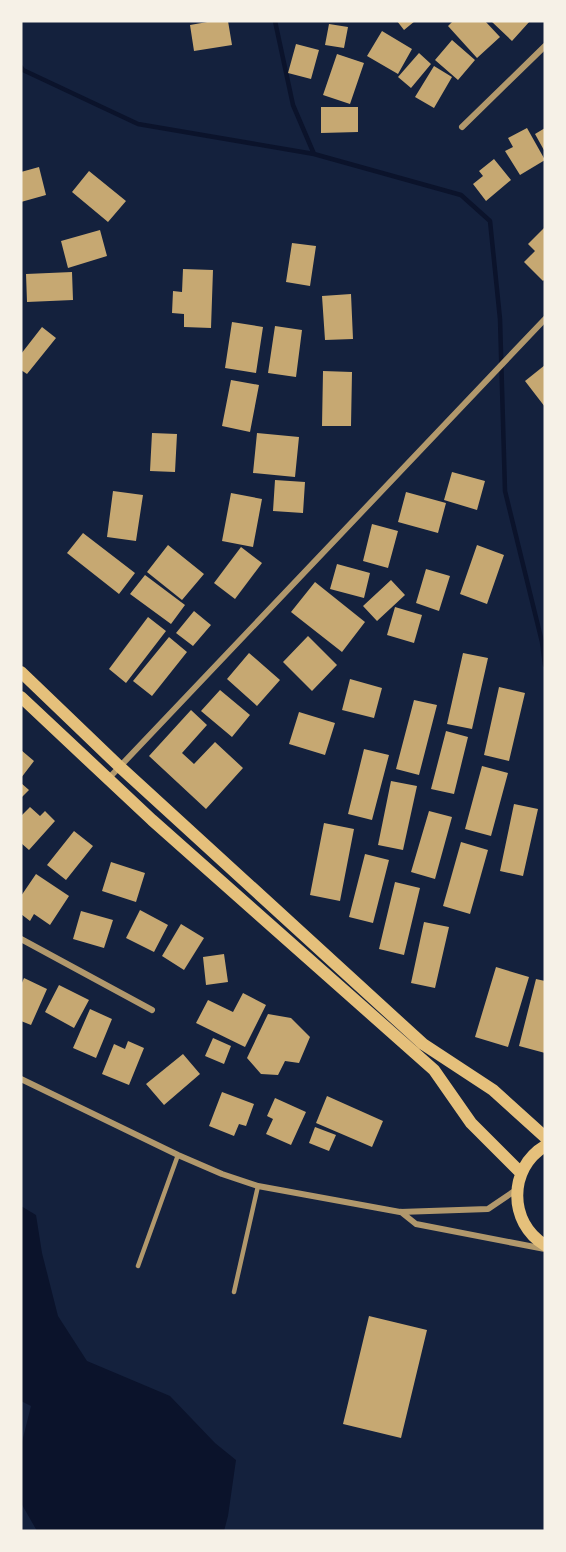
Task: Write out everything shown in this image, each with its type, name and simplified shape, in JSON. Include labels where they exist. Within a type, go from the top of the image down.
[{"type":"main road","points":[[21,672],[120,767],[423,1044],[493,1090],[545,1137]]},
{"type":"main road","points":[[21,697],[161,828],[434,1070],[471,1123],[521,1173]]},
{"type":"main road","points":[[545,1146],[528,1160],[516,1190],[518,1209],[525,1226],[545,1247]]},
{"type":"street","points":[[462,127],[545,46]]},
{"type":"street","points":[[108,778],[545,319]]},
{"type":"street","points":[[21,939],[152,1010]]},
{"type":"street","points":[[21,1079],[178,1155],[222,1174],[258,1186],[400,1212],[488,1209],[516,1190]]},
{"type":"street","points":[[400,1212],[416,1224],[545,1247]]},
{"type":"lane","points":[[138,1266],[178,1155]]},
{"type":"lane","points":[[234,1292],[258,1186]]},
{"type":"water","points":[[21,1206],[36,1215],[42,1253],[58,1316],[87,1361],[170,1396],[215,1443],[236,1460],[224,1531],[37,1531],[21,1503],[21,1446],[31,1406],[21,1401]]},
{"type":"building","points":[[228,21],[232,45],[194,51],[190,25]]},
{"type":"building","points":[[397,21],[415,21],[404,30]]},
{"type":"building","points":[[453,21],[485,21],[500,37],[477,58],[448,26]]},
{"type":"building","points":[[491,21],[530,21],[512,41]]},
{"type":"building","points":[[329,24],[348,27],[344,48],[325,45]]},
{"type":"building","points":[[382,31],[412,49],[398,74],[367,56]]},
{"type":"building","points":[[452,40],[475,60],[458,80],[435,60]]},
{"type":"building","points":[[296,44],[319,50],[311,79],[288,73]]},
{"type":"building","points":[[419,53],[431,64],[411,88],[398,77]]},
{"type":"building","points":[[337,54],[364,63],[350,104],[323,95]]},
{"type":"building","points":[[434,66],[452,77],[434,108],[415,97]]},
{"type":"building","points":[[321,107],[358,107],[358,132],[321,133]]},
{"type":"building","points":[[527,128],[545,160],[520,175],[505,151],[513,147],[508,138]]},
{"type":"building","points":[[545,128],[545,152],[535,134]]},
{"type":"building","points":[[494,159],[511,180],[486,201],[473,184],[483,176],[479,171]]},
{"type":"building","points":[[39,167],[46,195],[21,202],[21,172]]},
{"type":"building","points":[[89,171],[126,201],[108,222],[72,192]]},
{"type":"building","points":[[545,227],[545,279],[543,281],[524,262],[535,251],[528,244]]},
{"type":"building","points":[[100,230],[107,256],[68,268],[61,241]]},
{"type":"building","points":[[292,243],[316,246],[310,286],[286,282]]},
{"type":"building","points":[[183,269],[213,270],[211,328],[184,327],[184,314],[172,313],[173,291],[182,292]]},
{"type":"building","points":[[72,272],[73,300],[27,302],[26,274]]},
{"type":"building","points":[[351,294],[353,339],[325,340],[322,296]]},
{"type":"building","points":[[232,322],[263,327],[256,373],[225,368]]},
{"type":"building","points":[[275,326],[302,330],[296,377],[268,373]]},
{"type":"building","points":[[42,327],[56,338],[27,374],[21,370],[21,354]]},
{"type":"building","points":[[545,365],[545,407],[525,381]]},
{"type":"building","points":[[323,371],[352,372],[351,426],[322,426]]},
{"type":"building","points":[[231,380],[259,385],[250,432],[222,426]]},
{"type":"building","points":[[152,433],[177,434],[175,472],[150,471]]},
{"type":"building","points":[[257,433],[299,437],[295,477],[253,473]]},
{"type":"building","points":[[452,472],[485,481],[477,510],[444,500]]},
{"type":"building","points":[[275,480],[305,482],[303,513],[273,511]]},
{"type":"building","points":[[113,491],[143,495],[136,541],[107,537]]},
{"type":"building","points":[[406,492],[446,503],[438,533],[398,522]]},
{"type":"building","points":[[231,493],[262,499],[253,547],[222,541]]},
{"type":"building","points":[[372,524],[398,531],[388,568],[363,561]]},
{"type":"building","points":[[83,533],[135,573],[119,594],[67,553]]},
{"type":"building","points":[[168,545],[204,574],[182,600],[147,572]]},
{"type":"building","points":[[477,545],[504,555],[487,604],[460,594]]},
{"type":"building","points":[[241,547],[262,563],[235,599],[214,583]]},
{"type":"building","points":[[337,564],[370,573],[364,598],[330,589]]},
{"type":"building","points":[[426,569],[450,576],[439,611],[416,603]]},
{"type":"building","points":[[145,575],[185,605],[171,624],[130,594]]},
{"type":"building","points":[[391,580],[405,595],[377,621],[363,606]]},
{"type":"building","points":[[315,582],[365,622],[342,652],[291,612]]},
{"type":"building","points":[[395,607],[422,615],[414,643],[387,635]]},
{"type":"building","points":[[194,611],[211,625],[193,646],[176,633]]},
{"type":"building","points":[[148,617],[166,631],[126,683],[109,669]]},
{"type":"building","points":[[308,636],[337,665],[312,691],[283,662]]},
{"type":"building","points":[[169,637],[187,652],[152,696],[133,681]]},
{"type":"building","points":[[249,653],[280,680],[257,706],[227,679]]},
{"type":"building","points":[[463,653],[488,658],[472,729],[447,724]]},
{"type":"building","points":[[350,679],[382,688],[374,718],[342,710]]},
{"type":"building","points":[[499,687],[525,693],[509,761],[484,755]]},
{"type":"building","points":[[220,690],[250,715],[232,737],[201,711]]},
{"type":"building","points":[[414,700],[437,705],[419,775],[396,769]]},
{"type":"building","points":[[191,710],[207,725],[182,753],[194,764],[215,742],[243,768],[206,809],[149,756]]},
{"type":"building","points":[[299,712],[335,723],[325,755],[289,744]]},
{"type":"building","points":[[446,731],[468,737],[454,794],[431,789]]},
{"type":"building","points":[[364,749],[389,755],[372,820],[348,814]]},
{"type":"building","points":[[21,750],[34,761],[21,778]]},
{"type":"building","points":[[482,766],[508,773],[491,836],[465,829]]},
{"type":"building","points":[[391,781],[417,786],[403,850],[378,845]]},
{"type":"building","points":[[21,783],[29,790],[21,798]]},
{"type":"building","points":[[514,804],[538,809],[523,876],[500,871]]},
{"type":"building","points":[[30,807],[40,816],[45,811],[55,821],[29,850],[21,843],[21,816]]},
{"type":"building","points":[[429,811],[452,817],[435,879],[411,872]]},
{"type":"building","points":[[324,823],[354,829],[340,901],[310,895]]},
{"type":"building","points":[[74,831],[93,846],[66,880],[47,865]]},
{"type":"building","points":[[461,842],[488,850],[470,914],[443,906]]},
{"type":"building","points":[[365,854],[389,860],[373,923],[349,917]]},
{"type":"building","points":[[111,862],[145,873],[136,902],[102,891]]},
{"type":"building","points":[[36,874],[69,896],[50,925],[34,914],[30,921],[21,914],[21,896]]},
{"type":"building","points":[[395,882],[420,888],[404,955],[379,949]]},
{"type":"building","points":[[140,910],[168,925],[154,952],[126,938]]},
{"type":"building","points":[[81,911],[113,920],[104,948],[73,939]]},
{"type":"building","points":[[424,922],[449,927],[435,988],[411,983]]},
{"type":"building","points":[[181,924],[204,938],[184,970],[162,956]]},
{"type":"building","points":[[224,954],[228,982],[206,985],[203,957]]},
{"type":"building","points":[[496,967],[529,977],[508,1047],[475,1037]]},
{"type":"building","points":[[24,978],[47,989],[31,1025],[21,1021],[21,985]]},
{"type":"building","points":[[536,979],[545,981],[545,1053],[519,1046]]},
{"type":"building","points":[[59,985],[89,1000],[74,1028],[45,1012]]},
{"type":"building","points":[[243,993],[266,1005],[245,1047],[196,1023],[208,1000],[233,1012]]},
{"type":"building","points":[[90,1009],[112,1019],[96,1058],[73,1048]]},
{"type":"building","points":[[268,1014],[291,1018],[310,1037],[299,1063],[285,1061],[278,1075],[261,1074],[247,1058]]},
{"type":"building","points":[[213,1038],[231,1046],[224,1064],[205,1056]]},
{"type":"building","points":[[128,1041],[144,1048],[129,1085],[102,1074],[114,1044],[125,1049]]},
{"type":"building","points":[[183,1054],[200,1074],[164,1105],[146,1084]]},
{"type":"building","points":[[222,1092],[254,1104],[246,1126],[239,1124],[234,1136],[209,1126]]},
{"type":"building","points":[[327,1096],[383,1121],[372,1147],[316,1123]]},
{"type":"building","points":[[275,1098],[306,1112],[291,1145],[266,1134],[273,1119],[267,1116]]},
{"type":"building","points":[[315,1127],[336,1135],[329,1151],[309,1143]]},
{"type":"building","points":[[369,1316],[427,1330],[401,1438],[343,1424]]},
{"type":"waterway","points":[[275,21],[293,105],[314,154]]},
{"type":"waterway","points":[[21,67],[23,70],[138,124],[314,154],[461,195],[490,221],[500,319],[505,491],[542,642],[545,665]]}]
